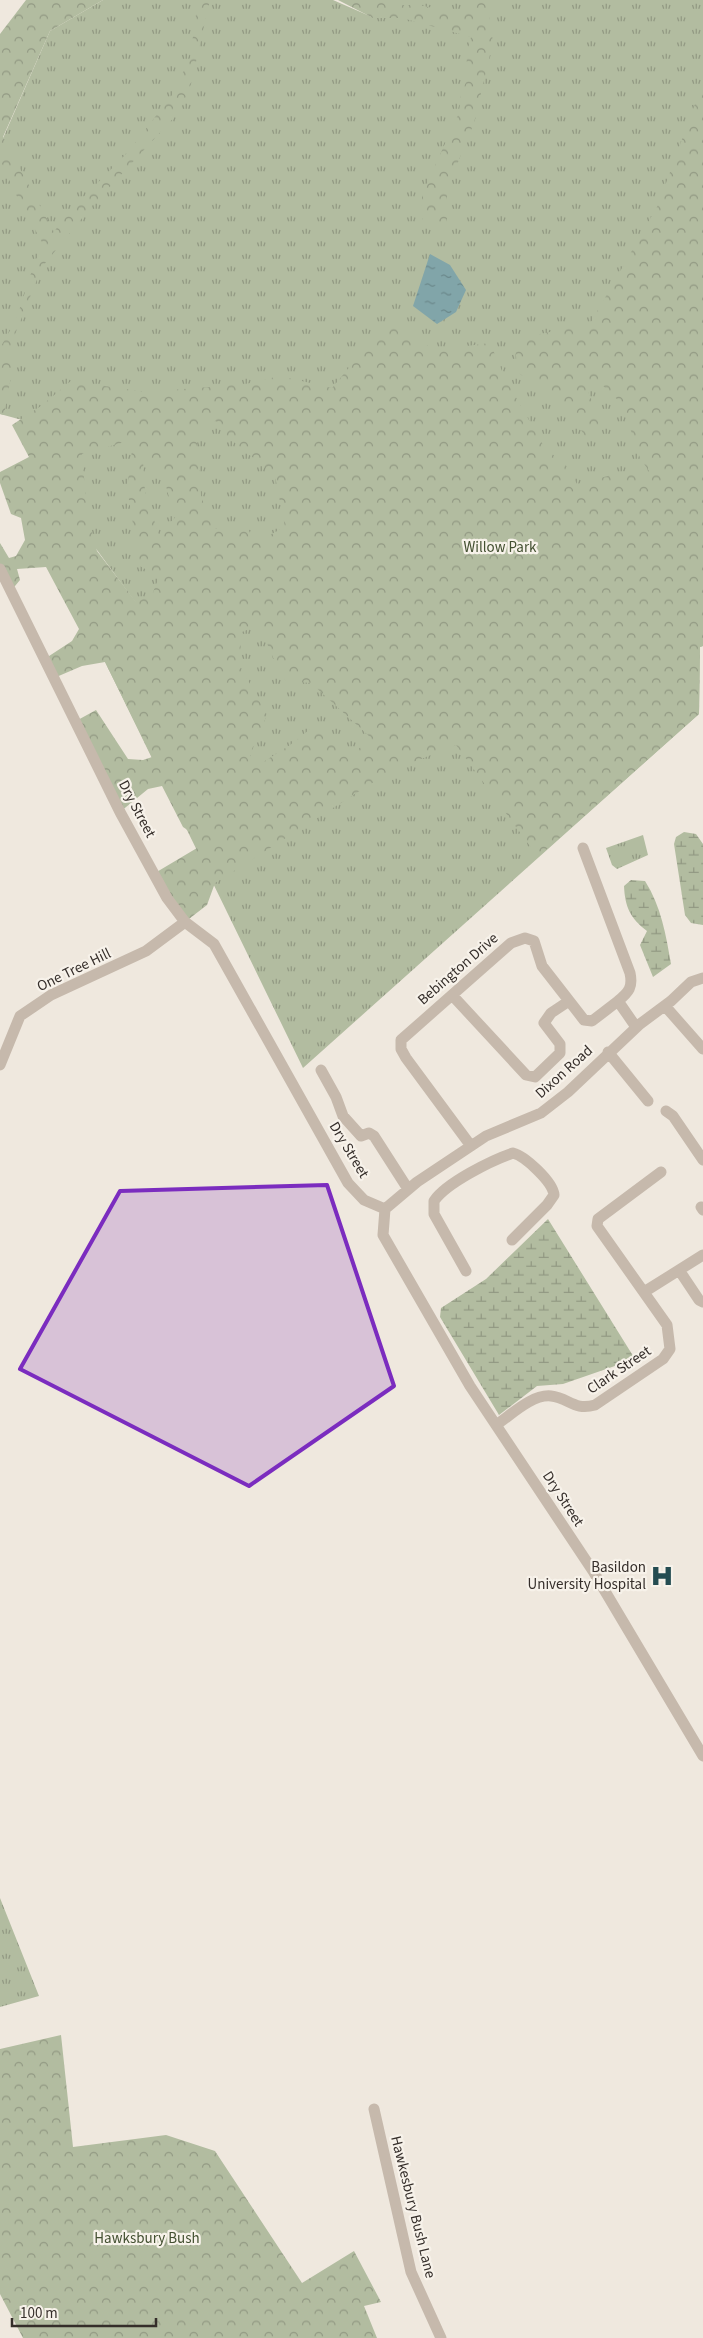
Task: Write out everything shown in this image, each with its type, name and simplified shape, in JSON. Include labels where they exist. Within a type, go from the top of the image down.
[{"type":"street","name":"Dry Street","points":[[0,569],[120,812],[167,898],[185,922],[214,944],[348,1183],[364,1200],[385,1209],[383,1235],[470,1386],[593,1571],[703,1756]]},
{"type":"street","name":"Bebington Drive","points":[[471,1146],[406,1058],[400,1044],[404,1036],[511,943],[525,938],[534,941],[542,966],[584,1020],[588,1022],[596,1019],[629,991],[632,983],[630,973],[584,848]]},
{"type":"street","name":"One Tree Hill","points":[[0,1065],[20,1016],[52,995],[146,951],[185,922]]},
{"type":"street","name":"Dixon Road","points":[[385,1209],[408,1189],[486,1136],[541,1113],[568,1092],[636,1027],[665,1006],[691,982],[703,978]]},
{"type":"street","points":[[452,995],[526,1075],[535,1077],[560,1053],[560,1044],[544,1023],[550,1013],[569,1001]]},
{"type":"street","points":[[618,1001],[636,1027]]},
{"type":"street","points":[[665,1006],[703,1049]]},
{"type":"street","points":[[608,1052],[648,1101]]},
{"type":"street","points":[[321,1070],[336,1097],[343,1116],[361,1136],[370,1133],[374,1136],[408,1189]]},
{"type":"street","points":[[666,1110],[673,1116],[703,1160]]},
{"type":"street","points":[[466,1271],[433,1209],[436,1197],[455,1183],[513,1153],[526,1159],[552,1186],[554,1194],[547,1205],[512,1240]]},
{"type":"street","points":[[444,1164],[455,1183]]},
{"type":"street","name":"Clark Street","points":[[496,1425],[537,1398],[552,1396],[584,1408],[595,1405],[663,1359],[670,1349],[668,1325],[597,1226],[598,1219],[661,1172]]},
{"type":"street","points":[[644,1292],[703,1255]]},
{"type":"street","points":[[679,1270],[699,1300],[703,1302]]},
{"type":"street","name":"Hawkesbury Bush Lane","points":[[374,2109],[412,2272],[441,2338]]},
{"type":"highlighted area","points":[[327,1185],[394,1386],[249,1486],[20,1369],[120,1191]]},
{"type":"green space","points":[[26,0],[103,0],[50,31],[3,137],[54,232],[65,216],[128,152],[172,95],[190,58],[198,0],[210,0],[191,84],[180,111],[92,206],[42,267],[12,342],[13,366],[4,415],[0,414],[0,348],[16,320],[35,261],[44,246],[14,191],[0,159],[0,34]]},
{"type":"green space","points":[[103,0],[333,0],[372,17],[385,0],[703,0],[703,646],[700,647],[699,714],[303,1068],[88,627],[136,603],[80,527],[22,420],[0,414],[0,145],[50,31]]},
{"type":"green space","points":[[338,0],[394,0],[401,5],[419,5],[451,12],[466,13],[475,0],[504,0],[489,16],[493,42],[474,123],[447,189],[447,226],[422,219],[422,194],[459,113],[461,94],[466,82],[467,52],[471,37],[402,18],[373,18]]},
{"type":"green space","name":"Willow Park","points":[[703,82],[703,646],[700,647],[699,714],[538,857],[456,745],[391,771],[215,883],[207,905],[185,922],[155,873],[197,848],[189,831],[183,827],[162,786],[148,789],[120,812],[76,721],[96,710],[128,759],[143,760],[152,757],[105,662],[82,666],[54,678],[43,660],[72,641],[79,629],[46,567],[17,569],[20,580],[10,592],[0,569],[0,543],[9,558],[16,556],[25,540],[21,518],[11,514],[0,483],[0,472],[29,457],[12,425],[41,406],[71,381],[146,392],[246,384],[280,376],[332,388],[388,321],[435,350],[490,343],[505,378],[546,450],[564,462],[577,484],[638,468],[642,477],[651,474],[640,458],[622,404],[600,383],[587,389],[603,427],[585,436],[564,405],[517,372],[515,339],[590,324],[658,205]],"holes":[[[216,421],[223,433],[275,476],[285,527],[254,543],[248,528],[213,529],[201,496],[196,428]],[[139,438],[132,450],[127,488],[140,566],[159,577],[152,595],[136,602],[97,551],[87,512],[82,454]],[[143,461],[161,467],[170,501],[177,504],[182,510],[159,535],[145,492]],[[259,625],[278,669],[286,681],[311,683],[370,737],[351,757],[328,733],[314,726],[290,745],[257,766],[250,755],[267,715],[239,664],[242,632]]]},
{"type":"green space","points":[[684,832],[696,834],[703,844],[703,925],[691,923],[685,915],[674,844],[676,837]]},
{"type":"green space","points":[[643,835],[648,855],[617,869],[612,865],[606,848]]},
{"type":"green space","points":[[631,880],[645,881],[655,900],[665,932],[671,964],[653,977],[640,945],[647,931],[636,921],[627,906],[624,886]]},
{"type":"green space","points":[[548,1219],[635,1359],[563,1384],[537,1386],[499,1415],[440,1317],[441,1308],[486,1279]]},
{"type":"green space","points":[[0,1898],[39,1996],[0,2007]]},
{"type":"green space","name":"Hawksbury Bush","points":[[61,2035],[73,2147],[166,2135],[215,2151],[302,2283],[354,2251],[381,2302],[364,2306],[377,2338],[23,2338],[0,2294],[0,2049]]},
{"type":"water","points":[[430,254],[450,265],[466,290],[456,312],[437,324],[413,306]]},
{"type":"place","name":"Basildon University Hospital","points":[[662,1576]]}]
